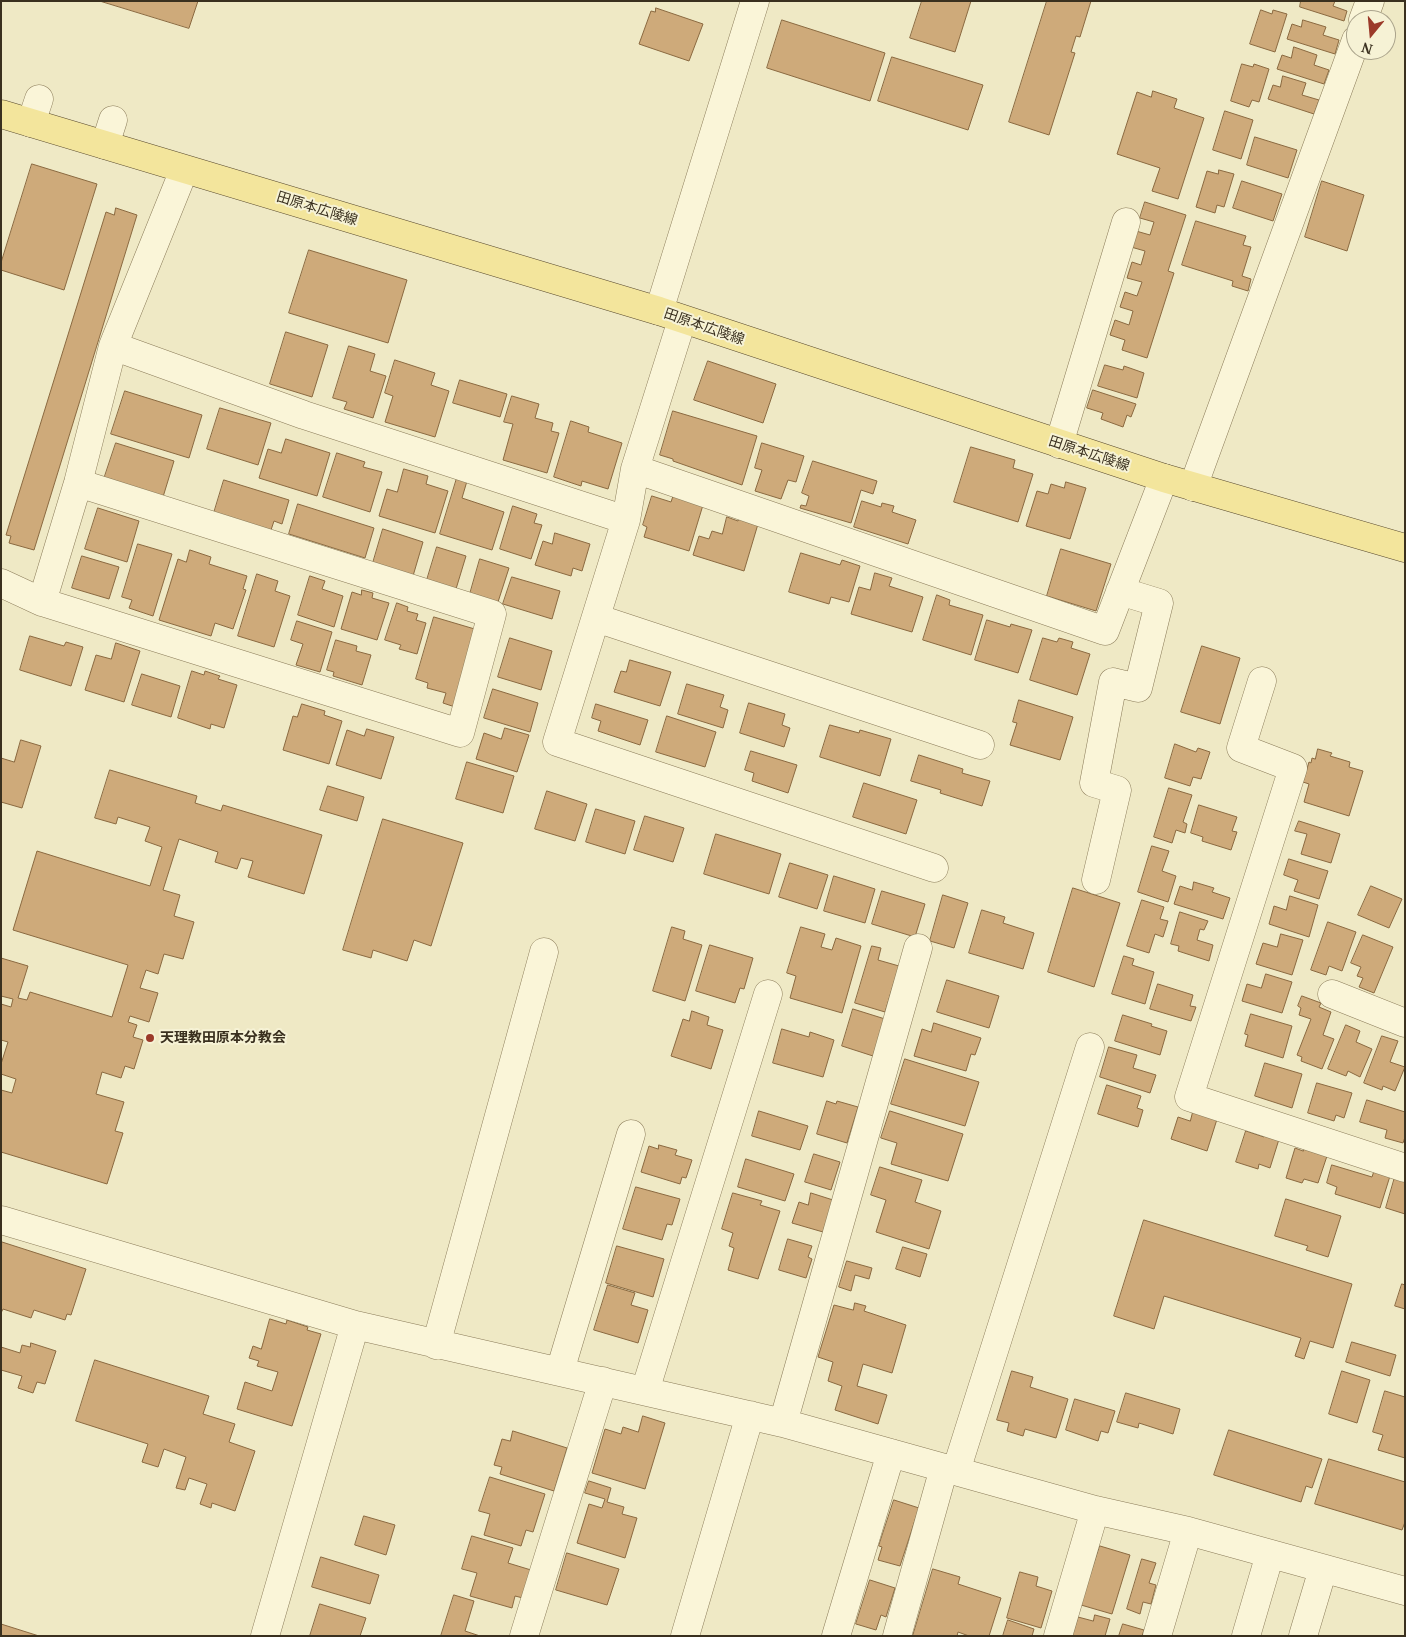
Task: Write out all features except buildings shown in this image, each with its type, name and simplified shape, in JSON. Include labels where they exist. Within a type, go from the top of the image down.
[{"type":"main road","name":"田原本広陵線","points":[[1,114],[35,111],[109,133],[184,170],[671,316],[1164,478],[1405,548]]},
{"type":"street","points":[[755,1],[671,316],[635,469],[626,520],[557,742],[934,868]]},
{"type":"street","points":[[1193,487],[1349,60]]},
{"type":"street","points":[[42,602],[78,484],[113,346],[184,170]]},
{"type":"street","points":[[1060,444],[1126,222]]},
{"type":"street","points":[[113,346],[304,415],[626,520]]},
{"type":"street","points":[[635,469],[1105,630],[1164,478]]},
{"type":"street","points":[[1,583],[42,602],[460,733],[492,614],[78,484]]},
{"type":"street","points":[[1096,880],[1117,790],[1094,783],[1113,682],[1138,688],[1159,603],[1120,591]]},
{"type":"street","points":[[596,618],[980,745]]},
{"type":"street","points":[[1262,681],[1241,748],[1293,768],[1188,1097],[1405,1168]]},
{"type":"street","points":[[782,1423],[918,948]]},
{"type":"street","points":[[436,1345],[544,952]]},
{"type":"street","points":[[645,1391],[768,994]]},
{"type":"street","points":[[1332,994],[1405,1022]]},
{"type":"street","points":[[897,1636],[1090,1047]]},
{"type":"street","points":[[560,1371],[630,1134]]},
{"type":"street","points":[[1,1220],[355,1325],[436,1345],[560,1371],[750,1415],[1095,1510],[1188,1531],[1323,1569],[1403,1586]]},
{"type":"street","points":[[265,1636],[355,1325]]},
{"type":"street","points":[[524,1636],[603,1381]]},
{"type":"street","points":[[684,1636],[750,1415]]},
{"type":"street","points":[[836,1636],[892,1453]]},
{"type":"street","points":[[1058,1636],[1095,1510]]},
{"type":"street","points":[[1157,1636],[1188,1531]]},
{"type":"street","points":[[1246,1636],[1270,1554]]},
{"type":"street","points":[[1303,1636],[1323,1569]]},
{"type":"place","name":"天理教田原本分教会","points":[[150,1038]]}]
